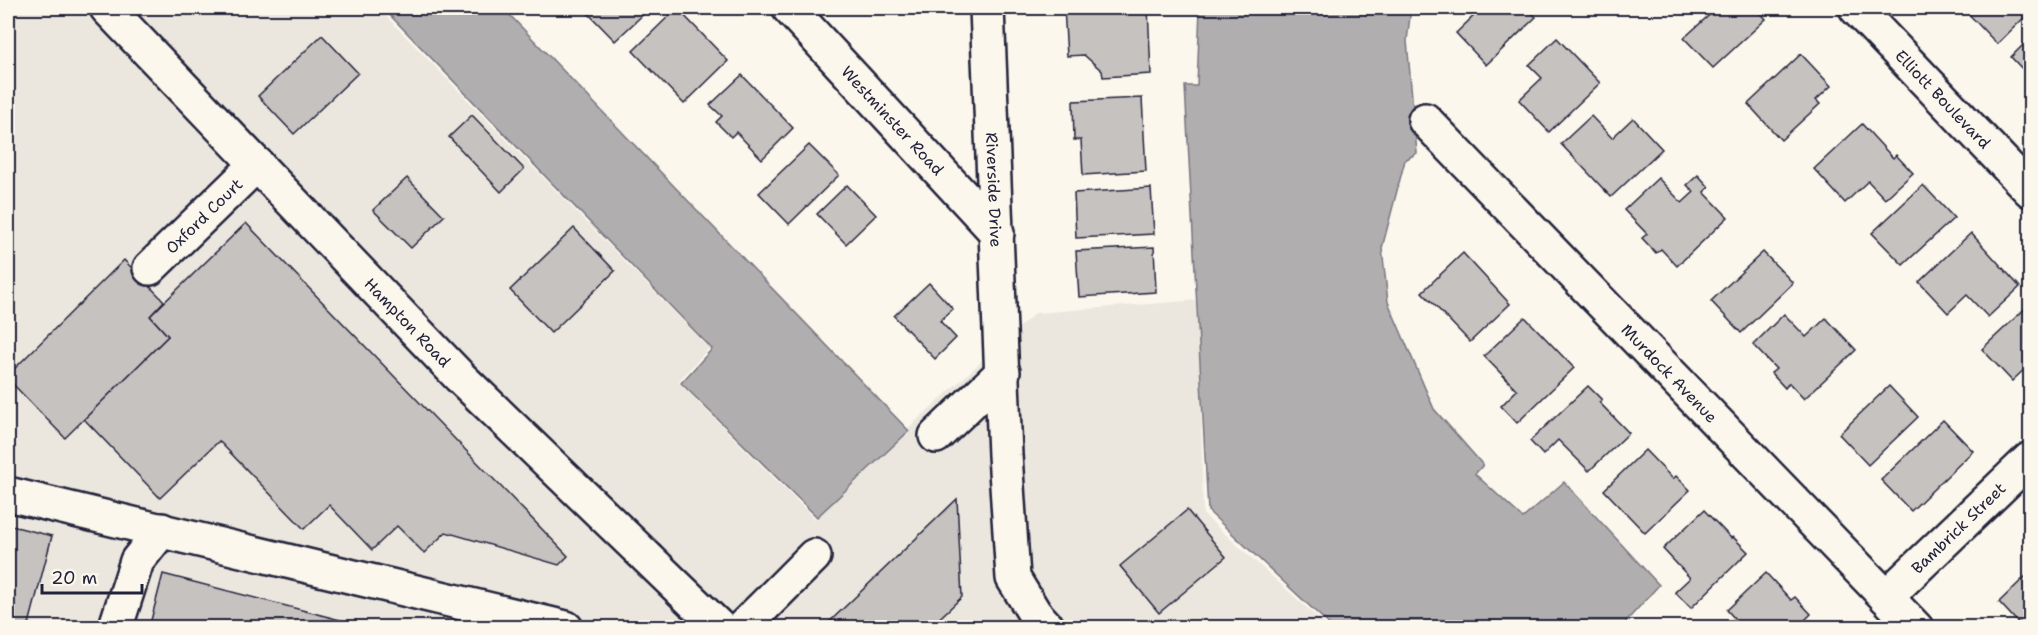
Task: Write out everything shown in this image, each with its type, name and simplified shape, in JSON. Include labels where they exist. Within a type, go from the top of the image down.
[{"type":"street","name":"Hampton Road","points":[[107,8],[460,377],[720,627]]},
{"type":"street","name":"Westminster Road","points":[[789,8],[997,233]]},
{"type":"street","name":"Riverside Drive","points":[[987,8],[1005,455],[1013,578],[1035,614],[1048,627]]},
{"type":"street","name":"Elliott Boulevard","points":[[1856,8],[2031,190]]},
{"type":"street","name":"Murdock Avenue","points":[[1425,120],[1916,627]]},
{"type":"street","name":"Oxford Court","points":[[150,267],[257,164]]},
{"type":"street","points":[[936,436],[1003,372]]},
{"type":"street","name":"Bambrick Street","points":[[1886,597],[2031,459]]},
{"type":"street","points":[[8,494],[566,627]]},
{"type":"street","points":[[116,626],[137,561],[162,530]]},
{"type":"street","points":[[742,627],[814,556]]},
{"type":"shaded area","points":[[8,8],[378,8],[709,348],[678,382],[815,519],[908,428],[1035,313],[1199,300],[1203,514],[1328,627],[8,627]]},
{"type":"shaded area","points":[[383,8],[503,8],[909,431],[817,517],[681,383],[712,349]]},
{"type":"shaded area","points":[[1200,8],[1411,8],[1407,41],[1417,153],[1405,160],[1382,248],[1388,302],[1434,409],[1483,465],[1475,474],[1523,518],[1564,482],[1659,585],[1621,627],[1332,627],[1208,511],[1185,86],[1197,86]]},
{"type":"building","points":[[583,8],[650,8],[615,41]]},
{"type":"building","points":[[677,8],[728,61],[684,104],[633,51]]},
{"type":"building","points":[[1064,8],[1148,8],[1151,74],[1103,77],[1102,71],[1084,55],[1067,56]]},
{"type":"building","points":[[1482,8],[1527,8],[1536,17],[1486,65],[1456,33]]},
{"type":"building","points":[[1717,8],[1756,8],[1766,19],[1713,68],[1684,38]]},
{"type":"building","points":[[1963,8],[2030,8],[2030,12],[1997,44]]},
{"type":"building","points":[[322,35],[358,73],[294,134],[258,96]]},
{"type":"building","points":[[1557,38],[1600,83],[1549,132],[1519,100],[1542,78],[1529,65]]},
{"type":"building","points":[[2030,38],[2030,69],[2026,73],[2011,57]]},
{"type":"building","points":[[1801,54],[1831,86],[1816,100],[1820,104],[1781,140],[1748,104]]},
{"type":"building","points":[[742,75],[793,128],[762,159],[736,132],[731,137],[716,122],[722,116],[710,105]]},
{"type":"building","points":[[1142,98],[1146,171],[1083,175],[1081,140],[1074,140],[1073,101]]},
{"type":"building","points":[[472,115],[524,169],[501,192],[449,137]]},
{"type":"building","points":[[1591,116],[1612,138],[1633,118],[1662,149],[1611,197],[1561,144]]},
{"type":"building","points":[[1862,124],[1893,158],[1896,155],[1913,173],[1885,199],[1868,181],[1845,203],[1814,169]]},
{"type":"building","points":[[809,145],[839,175],[789,224],[759,193]]},
{"type":"building","points":[[1698,175],[1709,187],[1704,192],[1728,217],[1677,266],[1661,249],[1656,253],[1642,238],[1647,234],[1624,210],[1658,178],[1682,203],[1694,192],[1687,185]]},
{"type":"building","points":[[407,178],[444,216],[411,248],[373,210]]},
{"type":"building","points":[[847,185],[876,215],[846,244],[817,214]]},
{"type":"building","points":[[1923,185],[1954,218],[1903,265],[1872,233]]},
{"type":"building","points":[[1151,188],[1154,234],[1076,238],[1074,193]]},
{"type":"building","points":[[246,223],[568,556],[559,565],[446,532],[424,553],[397,526],[372,550],[329,505],[304,529],[219,441],[160,498],[84,419],[168,336],[150,316]]},
{"type":"building","points":[[574,228],[615,271],[551,333],[510,290]]},
{"type":"building","points":[[1971,233],[2020,287],[1988,317],[1967,295],[1948,313],[1919,282]]},
{"type":"building","points":[[1154,247],[1156,292],[1079,297],[1076,251]]},
{"type":"building","points":[[1763,252],[1793,283],[1741,333],[1711,301]]},
{"type":"building","points":[[1463,253],[1510,304],[1470,342],[1422,292]]},
{"type":"building","points":[[124,260],[164,301],[150,316],[168,336],[65,438],[8,379],[8,375]]},
{"type":"building","points":[[929,283],[953,309],[940,321],[956,338],[935,359],[894,316]]},
{"type":"building","points":[[2030,304],[2030,364],[2012,381],[1982,349]]},
{"type":"building","points":[[1784,314],[1806,337],[1826,318],[1856,350],[1804,399],[1789,383],[1785,388],[1771,373],[1776,369],[1753,345]]},
{"type":"building","points":[[1525,317],[1574,368],[1517,423],[1501,406],[1517,390],[1484,356]]},
{"type":"building","points":[[1588,386],[1602,400],[1599,402],[1629,433],[1589,471],[1558,440],[1543,455],[1530,441]]},
{"type":"building","points":[[1889,386],[1918,417],[1868,465],[1839,434]]},
{"type":"building","points":[[1943,420],[1973,451],[1911,511],[1881,480]]},
{"type":"building","points":[[1645,450],[1673,479],[1676,476],[1690,490],[1645,533],[1604,490]]},
{"type":"building","points":[[957,499],[962,597],[929,628],[823,628]]},
{"type":"building","points":[[1187,510],[1226,557],[1159,613],[1120,566]]},
{"type":"building","points":[[1704,510],[1748,552],[1691,608],[1675,592],[1690,578],[1663,549]]},
{"type":"building","points":[[8,525],[52,536],[28,628],[8,628]]},
{"type":"building","points":[[2030,572],[2030,628],[2023,628],[1999,602]]},
{"type":"building","points":[[1766,573],[1791,600],[1795,597],[1811,614],[1797,628],[1743,628],[1727,610]]},
{"type":"building","points":[[163,574],[371,628],[149,628]]}]
